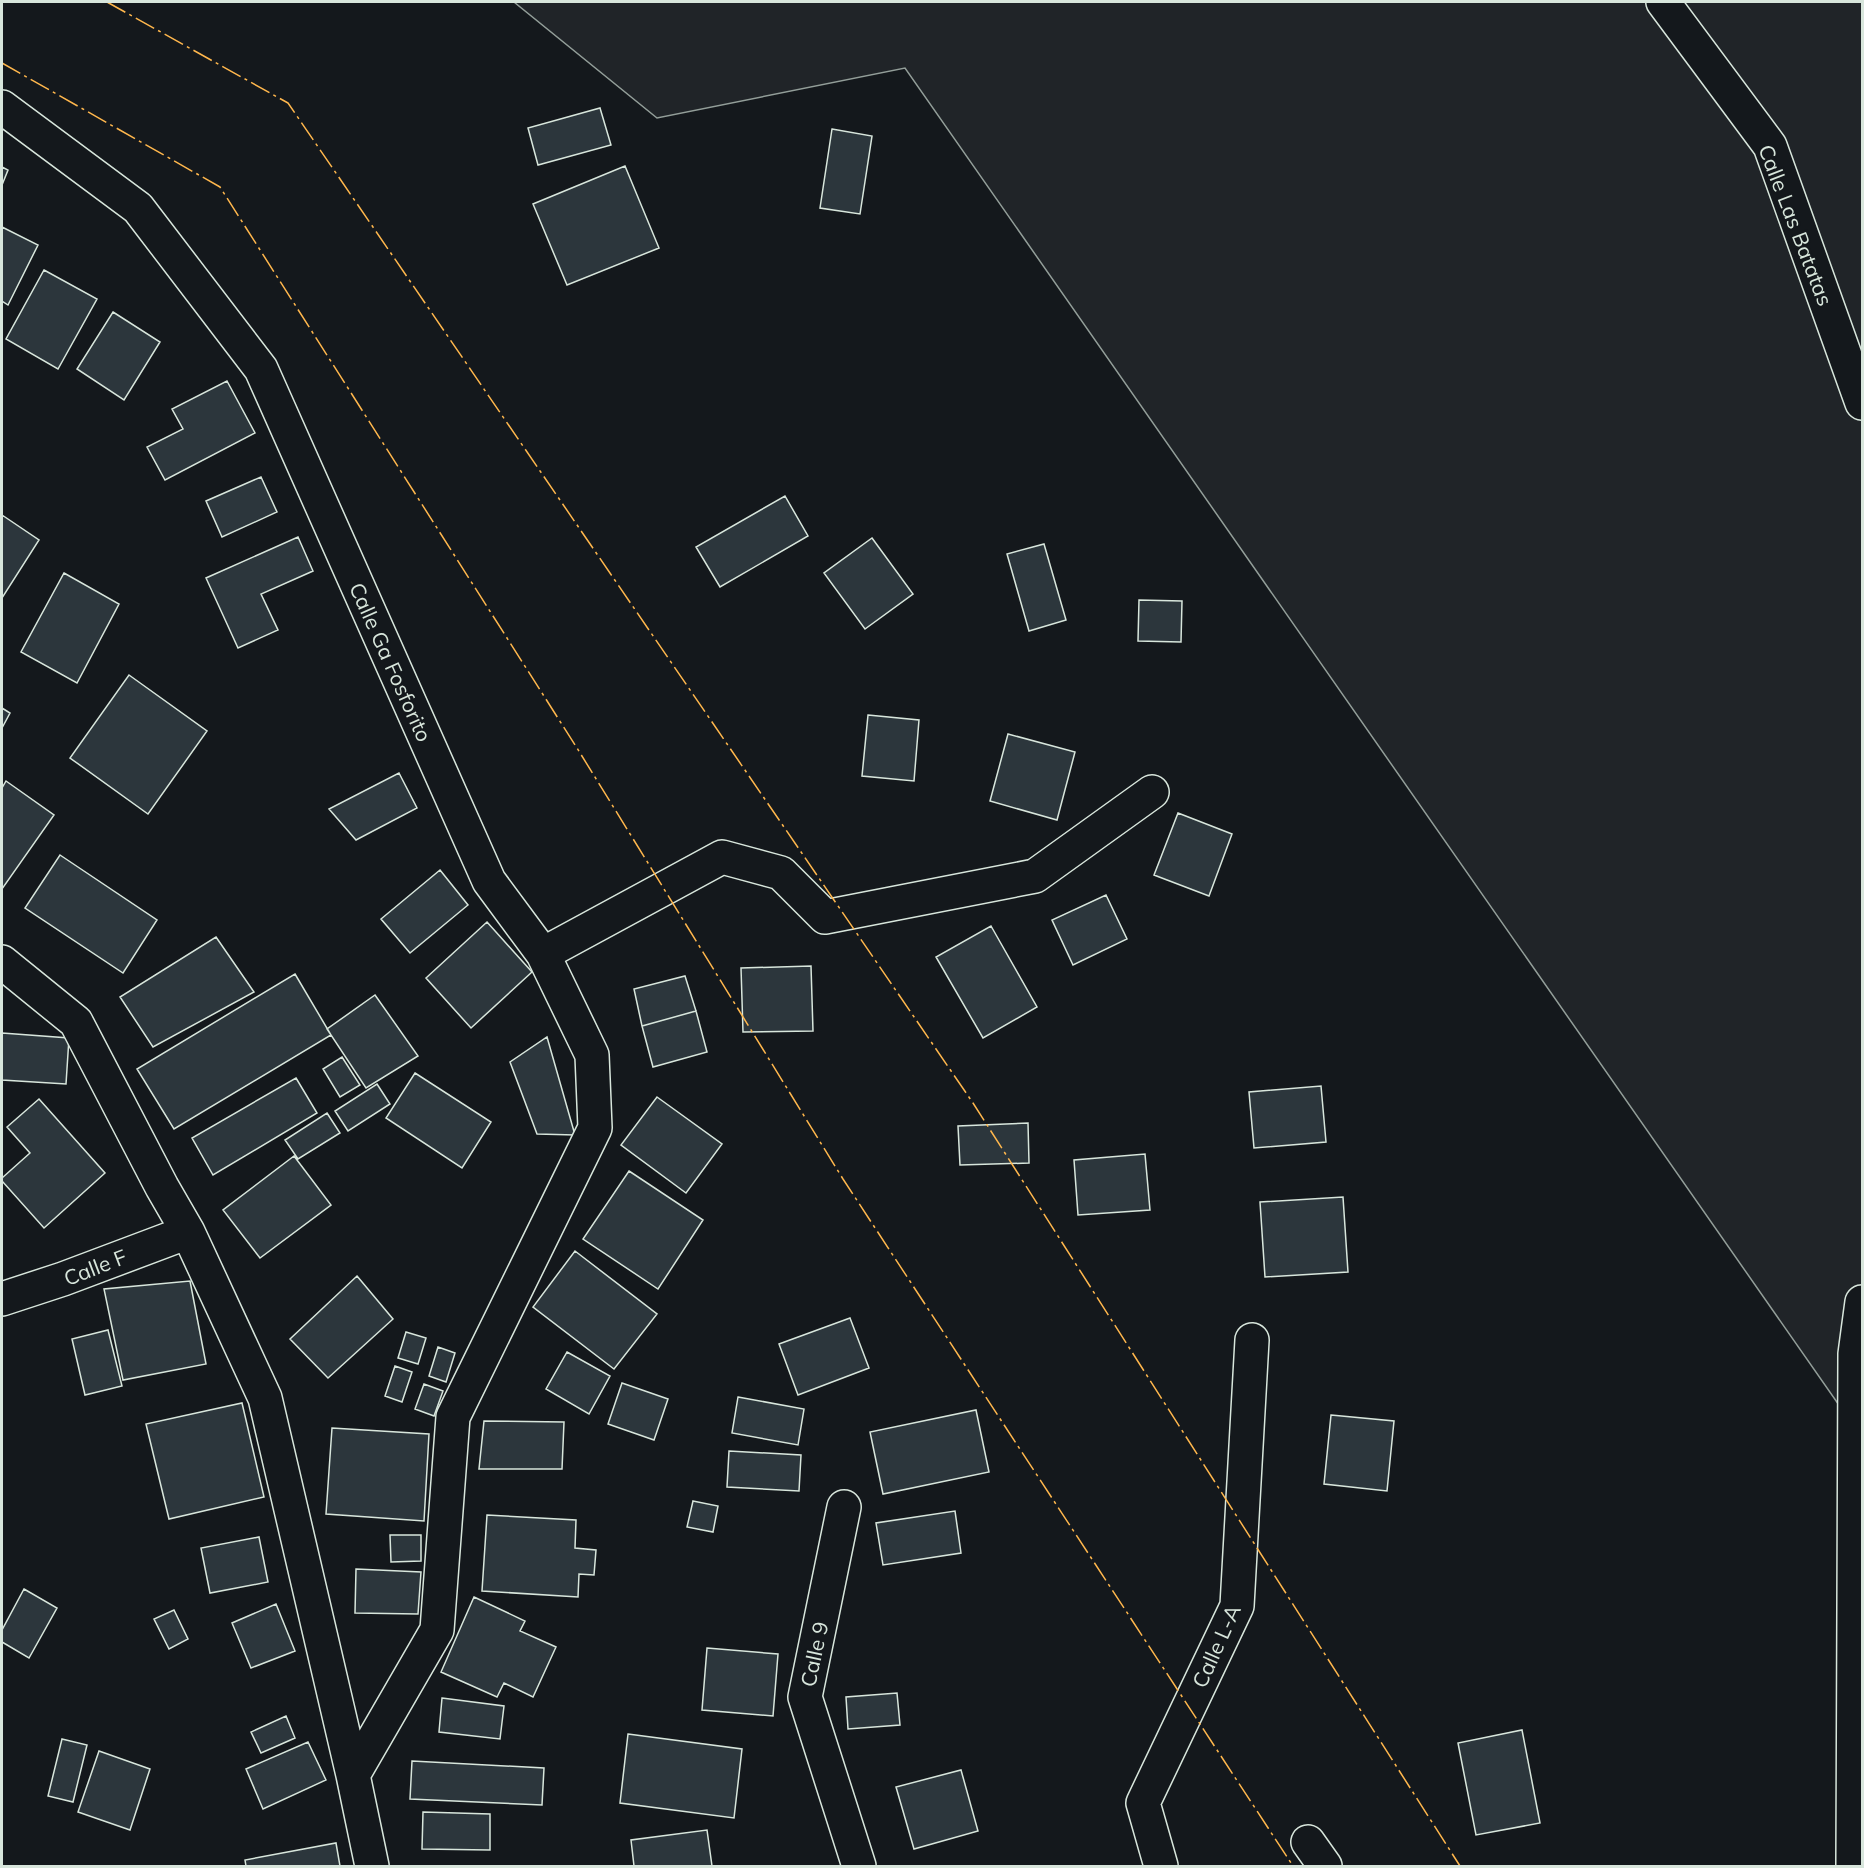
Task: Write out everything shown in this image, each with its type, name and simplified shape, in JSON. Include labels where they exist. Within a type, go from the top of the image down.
[{"type":"street","name":"Calle Las Batatas","points":[[1663,2],[1770,146],[1863,403]]},
{"type":"street","name":"Calle Ga Fosforito","points":[[2,107],[138,208],[261,369],[489,881],[543,954],[592,1055],[596,1128],[453,1417],[437,1630],[353,1775]]},
{"type":"street","points":[[543,954],[722,857],[781,873],[825,917],[1035,876],[1152,792]]},
{"type":"street","points":[[2,962],[76,1022],[188,1232],[265,1398],[372,1866]]},
{"type":"street","name":"Calle F","points":[[2,1299],[63,1279],[188,1232]]},
{"type":"street","points":[[1853,1866],[1856,1354],[1863,1302]]},
{"type":"street","name":"Calle L-A","points":[[1161,1866],[1143,1803],[1237,1606],[1252,1340]]},
{"type":"street","name":"Calle 9","points":[[844,1507],[805,1697],[859,1866]]},
{"type":"shaded area","points":[[514,2],[1862,2],[1862,1438],[905,68],[657,118]]},
{"type":"building","points":[[600,108],[611,145],[538,165],[528,128]]},
{"type":"building","points":[[832,129],[872,136],[860,214],[820,208]]},
{"type":"building","points":[[625,166],[659,248],[567,285],[533,204]]},
{"type":"building","points":[[2,167],[8,170],[2,185]]},
{"type":"building","points":[[2,227],[38,245],[8,305],[2,301]]},
{"type":"building","points":[[44,270],[97,299],[58,369],[6,339]]},
{"type":"building","points":[[113,312],[160,342],[124,400],[77,369]]},
{"type":"building","points":[[227,381],[255,433],[165,480],[147,447],[183,429],[172,409]]},
{"type":"building","points":[[261,477],[277,512],[222,537],[206,501]]},
{"type":"building","points":[[785,496],[808,536],[720,587],[696,547]]},
{"type":"building","points":[[2,515],[39,540],[2,598]]},
{"type":"building","points":[[298,537],[313,571],[261,594],[278,630],[238,648],[206,578]]},
{"type":"building","points":[[872,538],[913,594],[865,629],[824,573]]},
{"type":"building","points":[[1044,544],[1066,620],[1029,631],[1007,554]]},
{"type":"building","points":[[64,573],[119,604],[77,683],[21,652]]},
{"type":"building","points":[[1139,600],[1182,601],[1181,642],[1138,641]]},
{"type":"building","points":[[129,675],[207,731],[148,814],[70,758]]},
{"type":"building","points":[[2,708],[10,713],[2,728]]},
{"type":"building","points":[[868,715],[919,720],[914,781],[862,776]]},
{"type":"building","points":[[1008,734],[1075,752],[1057,820],[990,801]]},
{"type":"building","points":[[399,773],[417,808],[356,840],[329,809]]},
{"type":"building","points":[[6,781],[54,815],[2,889],[2,788]]},
{"type":"building","points":[[1178,813],[1232,834],[1209,896],[1154,875]]},
{"type":"building","points":[[60,855],[157,920],[123,973],[25,908]]},
{"type":"building","points":[[440,870],[468,905],[410,953],[381,919]]},
{"type":"building","points":[[1106,895],[1127,939],[1073,965],[1052,920]]},
{"type":"building","points":[[487,922],[532,972],[471,1028],[426,978]]},
{"type":"building","points":[[991,926],[1037,1007],[983,1038],[936,957]]},
{"type":"building","points":[[216,937],[254,992],[153,1047],[120,997]]},
{"type":"building","points":[[811,966],[813,1031],[743,1032],[741,968]]},
{"type":"building","points":[[295,974],[331,1035],[174,1129],[137,1069]]},
{"type":"building","points":[[685,976],[696,1011],[642,1026],[634,989]]},
{"type":"building","points":[[375,995],[418,1056],[366,1088],[327,1029]]},
{"type":"building","points":[[696,1011],[707,1052],[653,1067],[642,1026]]},
{"type":"building","points":[[2,1033],[69,1038],[66,1084],[2,1080]]},
{"type":"building","points":[[547,1037],[575,1135],[537,1134],[510,1062]]},
{"type":"building","points":[[342,1057],[360,1085],[340,1097],[323,1069]]},
{"type":"building","points":[[415,1073],[491,1122],[462,1168],[386,1118]]},
{"type":"building","points":[[296,1078],[317,1113],[213,1175],[192,1138]]},
{"type":"building","points":[[377,1084],[390,1104],[348,1131],[335,1111]]},
{"type":"building","points":[[1321,1086],[1326,1142],[1254,1148],[1249,1092]]},
{"type":"building","points":[[657,1097],[722,1144],[686,1193],[621,1145]]},
{"type":"building","points":[[39,1099],[105,1173],[44,1228],[2,1181],[2,1178],[30,1153],[7,1127]]},
{"type":"building","points":[[327,1113],[340,1133],[298,1159],[285,1140]]},
{"type":"building","points":[[1028,1123],[1029,1163],[960,1165],[958,1126]]},
{"type":"building","points":[[1145,1154],[1150,1210],[1078,1215],[1074,1160]]},
{"type":"building","points":[[294,1156],[331,1205],[260,1258],[223,1210]]},
{"type":"building","points":[[629,1171],[703,1220],[658,1289],[583,1239]]},
{"type":"building","points":[[1343,1197],[1348,1272],[1265,1277],[1260,1202]]},
{"type":"building","points":[[575,1251],[657,1314],[614,1369],[533,1307]]},
{"type":"building","points":[[357,1276],[393,1319],[328,1378],[290,1339]]},
{"type":"building","points":[[190,1281],[206,1364],[123,1380],[104,1289]]},
{"type":"building","points":[[850,1318],[869,1368],[798,1395],[779,1344]]},
{"type":"building","points":[[108,1330],[122,1386],[85,1395],[72,1339]]},
{"type":"building","points":[[406,1332],[426,1338],[418,1364],[398,1358]]},
{"type":"building","points":[[438,1347],[455,1353],[446,1382],[429,1376]]},
{"type":"building","points":[[567,1352],[610,1376],[589,1414],[546,1389]]},
{"type":"building","points":[[395,1366],[412,1372],[402,1402],[385,1396]]},
{"type":"building","points":[[622,1383],[668,1399],[654,1440],[608,1424]]},
{"type":"building","points":[[424,1384],[443,1391],[434,1416],[415,1409]]},
{"type":"building","points":[[738,1397],[804,1409],[798,1445],[732,1433]]},
{"type":"building","points":[[242,1403],[264,1497],[169,1519],[146,1424]]},
{"type":"building","points":[[976,1410],[989,1472],[883,1494],[870,1432]]},
{"type":"building","points":[[1331,1415],[1394,1421],[1387,1491],[1324,1484]]},
{"type":"building","points":[[484,1421],[564,1422],[562,1469],[479,1469]]},
{"type":"building","points":[[332,1428],[429,1434],[424,1521],[326,1514]]},
{"type":"building","points":[[729,1451],[801,1455],[799,1491],[727,1487]]},
{"type":"building","points":[[693,1501],[718,1506],[713,1532],[687,1527]]},
{"type":"building","points":[[955,1511],[961,1553],[883,1565],[876,1523]]},
{"type":"building","points":[[487,1515],[576,1520],[575,1548],[596,1550],[594,1575],[579,1574],[578,1597],[482,1591]]},
{"type":"building","points":[[390,1535],[421,1535],[421,1561],[391,1562]]},
{"type":"building","points":[[259,1537],[268,1582],[210,1593],[201,1548]]},
{"type":"building","points":[[356,1569],[421,1572],[418,1614],[355,1613]]},
{"type":"building","points":[[24,1589],[57,1608],[29,1658],[2,1642],[2,1630]]},
{"type":"building","points":[[474,1597],[525,1621],[520,1631],[556,1647],[533,1697],[504,1683],[497,1697],[441,1672]]},
{"type":"building","points":[[276,1604],[295,1651],[251,1668],[232,1623]]},
{"type":"building","points":[[174,1610],[188,1639],[169,1649],[154,1619]]},
{"type":"building","points":[[707,1648],[778,1654],[773,1716],[702,1710]]},
{"type":"building","points":[[897,1693],[900,1725],[848,1729],[846,1697]]},
{"type":"building","points":[[442,1698],[504,1706],[500,1739],[439,1732]]},
{"type":"building","points":[[286,1716],[295,1738],[261,1753],[251,1732]]},
{"type":"building","points":[[1522,1730],[1540,1823],[1476,1835],[1458,1743]]},
{"type":"building","points":[[628,1734],[742,1749],[734,1818],[620,1803]]},
{"type":"building","points":[[62,1739],[87,1745],[73,1802],[48,1796]]},
{"type":"building","points":[[308,1742],[326,1780],[263,1809],[246,1769]]},
{"type":"building","points":[[99,1751],[150,1769],[130,1830],[78,1812]]},
{"type":"building","points":[[412,1761],[544,1768],[542,1805],[410,1799]]},
{"type":"building","points":[[961,1770],[978,1831],[914,1849],[896,1787]]},
{"type":"building","points":[[423,1812],[490,1814],[490,1850],[422,1849]]},
{"type":"building","points":[[707,1830],[712,1866],[634,1866],[631,1840]]},
{"type":"building","points":[[336,1843],[340,1866],[246,1866],[245,1860]]},
{"type":"power","points":[[107,2],[288,103],[973,1103],[1460,1866]]},
{"type":"power","points":[[2,63],[220,187],[577,748],[843,1179],[1293,1866]]}]
